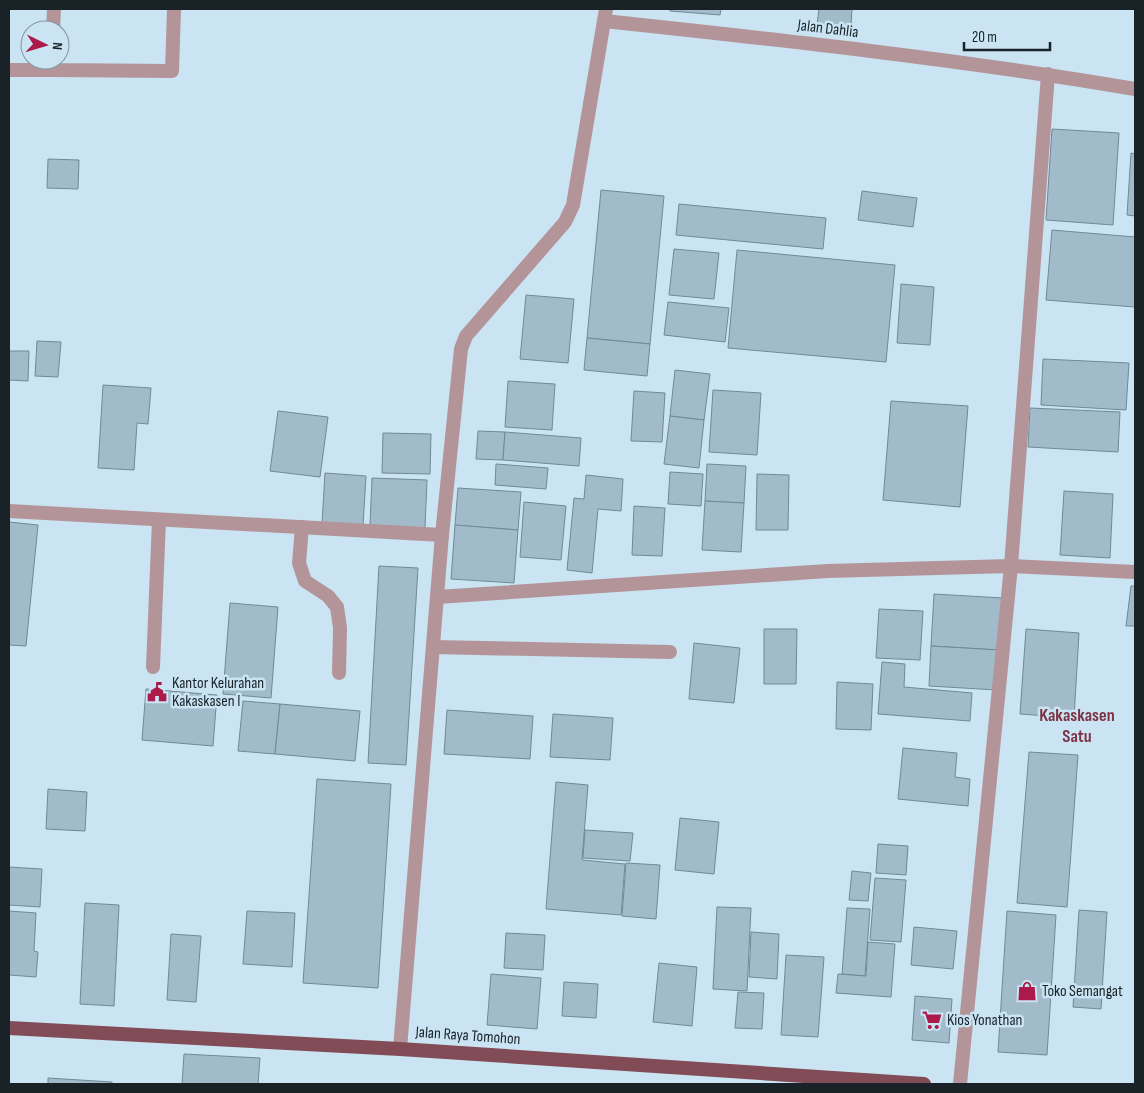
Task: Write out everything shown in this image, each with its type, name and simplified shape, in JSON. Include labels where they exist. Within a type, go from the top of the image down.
[{"type":"highway","name":"Jalan Raya Tomohon","points":[[9,1028],[400,1049],[924,1084]]},
{"type":"street","points":[[70,66],[172,71],[174,9]]},
{"type":"street","points":[[400,1049],[436,597],[463,340],[565,222],[573,205],[605,15]]},
{"type":"street","name":"Jalan Dahlia","points":[[605,15],[773,39],[1048,74],[1135,89]]},
{"type":"street","points":[[960,1084],[1011,566],[1048,74]]},
{"type":"street","points":[[9,511],[442,535]]},
{"type":"street","points":[[153,667],[159,520]]},
{"type":"street","points":[[302,527],[299,563],[305,581],[328,596],[337,608],[340,628],[339,673]]},
{"type":"street","points":[[436,597],[828,571],[1011,566],[1135,572]]},
{"type":"street","points":[[433,647],[670,652]]},
{"type":"building","points":[[670,9],[721,9],[720,15],[670,11]]},
{"type":"building","points":[[819,9],[852,9],[851,27],[817,25]]},
{"type":"building","points":[[1052,129],[1119,133],[1113,225],[1046,220]]},
{"type":"building","points":[[1131,153],[1135,154],[1135,216],[1127,215]]},
{"type":"building","points":[[48,159],[79,160],[78,189],[47,188]]},
{"type":"building","points":[[601,190],[664,196],[650,344],[587,338]]},
{"type":"building","points":[[862,191],[917,198],[913,227],[858,220]]},
{"type":"building","points":[[679,204],[826,218],[823,249],[676,235]]},
{"type":"building","points":[[1052,230],[1135,237],[1135,307],[1046,300]]},
{"type":"building","points":[[674,249],[719,253],[714,299],[669,295]]},
{"type":"building","points":[[737,250],[895,265],[886,362],[728,348]]},
{"type":"building","points":[[901,284],[934,287],[930,345],[897,343]]},
{"type":"building","points":[[526,295],[574,299],[568,363],[520,359]]},
{"type":"building","points":[[668,302],[729,308],[725,342],[664,335]]},
{"type":"building","points":[[587,338],[650,344],[647,376],[584,370]]},
{"type":"building","points":[[37,341],[61,342],[58,377],[35,376]]},
{"type":"building","points":[[9,351],[29,351],[28,381],[9,380]]},
{"type":"building","points":[[1043,359],[1129,363],[1126,410],[1041,405]]},
{"type":"building","points":[[675,370],[710,374],[704,420],[670,416]]},
{"type":"building","points":[[508,381],[555,384],[552,430],[505,427]]},
{"type":"building","points":[[103,385],[151,388],[148,424],[137,423],[134,470],[98,468]]},
{"type":"building","points":[[713,390],[761,393],[757,455],[709,452]]},
{"type":"building","points":[[634,391],[665,393],[662,442],[631,441]]},
{"type":"building","points":[[891,401],[968,406],[960,507],[883,500]]},
{"type":"building","points":[[1030,408],[1120,412],[1118,452],[1028,447]]},
{"type":"building","points":[[278,411],[328,417],[320,477],[270,471]]},
{"type":"building","points":[[670,416],[704,420],[699,468],[664,464]]},
{"type":"building","points":[[478,431],[505,432],[503,460],[476,459]]},
{"type":"building","points":[[505,432],[581,438],[579,466],[503,460]]},
{"type":"building","points":[[383,433],[431,434],[430,474],[382,473]]},
{"type":"building","points":[[496,464],[548,468],[546,489],[495,485]]},
{"type":"building","points":[[707,464],[746,466],[744,503],[705,501]]},
{"type":"building","points":[[670,472],[703,474],[701,506],[668,504]]},
{"type":"building","points":[[325,473],[366,476],[363,526],[322,523]]},
{"type":"building","points":[[757,474],[789,475],[788,530],[756,530]]},
{"type":"building","points":[[586,475],[623,479],[621,511],[598,509],[592,573],[567,570],[574,498],[584,499]]},
{"type":"building","points":[[372,478],[427,480],[425,528],[370,525]]},
{"type":"building","points":[[458,488],[521,492],[518,530],[455,525]]},
{"type":"building","points":[[1064,491],[1113,494],[1110,558],[1060,555]]},
{"type":"building","points":[[705,501],[744,503],[741,552],[702,550]]},
{"type":"building","points":[[524,502],[566,506],[561,560],[520,557]]},
{"type":"building","points":[[634,506],[665,508],[662,556],[632,555]]},
{"type":"building","points":[[9,522],[38,525],[26,646],[9,645]]},
{"type":"building","points":[[455,525],[518,530],[514,583],[451,579]]},
{"type":"building","points":[[379,566],[418,568],[406,765],[368,763]]},
{"type":"building","points":[[1131,586],[1135,586],[1135,626],[1126,626]]},
{"type":"building","points":[[934,594],[1003,598],[999,650],[931,646]]},
{"type":"building","points":[[230,603],[278,607],[271,698],[223,694]]},
{"type":"building","points":[[879,609],[923,611],[920,660],[876,658]]},
{"type":"building","points":[[764,629],[797,629],[796,684],[764,684]]},
{"type":"building","points":[[1026,629],[1079,633],[1074,718],[1020,714]]},
{"type":"building","points":[[694,643],[740,648],[734,703],[689,699]]},
{"type":"building","points":[[931,646],[999,650],[997,690],[929,686]]},
{"type":"building","points":[[882,662],[905,664],[904,687],[972,693],[970,721],[878,714]]},
{"type":"building","points":[[837,682],[873,684],[871,730],[836,729]]},
{"type":"building","points":[[146,689],[217,695],[213,746],[142,740]]},
{"type":"building","points":[[243,701],[280,704],[275,754],[238,751]]},
{"type":"building","points":[[280,704],[360,711],[355,761],[275,754]]},
{"type":"building","points":[[447,710],[533,716],[530,759],[444,754]]},
{"type":"building","points":[[553,714],[613,718],[610,760],[550,757]]},
{"type":"building","points":[[903,748],[957,753],[955,777],[970,779],[968,806],[898,799]]},
{"type":"building","points":[[1029,752],[1078,755],[1067,907],[1017,903]]},
{"type":"building","points":[[317,779],[391,784],[378,988],[303,983]]},
{"type":"building","points":[[556,782],[588,785],[582,860],[625,864],[621,915],[546,909]]},
{"type":"building","points":[[48,789],[87,792],[85,831],[46,829]]},
{"type":"building","points":[[680,818],[719,822],[714,874],[675,870]]},
{"type":"building","points":[[585,830],[633,833],[630,861],[583,858]]},
{"type":"building","points":[[878,844],[908,846],[906,875],[876,873]]},
{"type":"building","points":[[626,863],[660,865],[656,919],[622,916]]},
{"type":"building","points":[[9,867],[42,869],[40,907],[9,905]]},
{"type":"building","points":[[852,871],[871,873],[868,901],[849,900]]},
{"type":"building","points":[[875,878],[906,880],[901,942],[870,940]]},
{"type":"building","points":[[85,903],[119,905],[114,1006],[80,1004]]},
{"type":"building","points":[[717,907],[751,908],[747,991],[713,989]]},
{"type":"building","points":[[847,908],[870,909],[865,976],[842,974]]},
{"type":"building","points":[[1079,910],[1107,912],[1101,1009],[1073,1007]]},
{"type":"building","points":[[9,911],[36,913],[34,951],[38,952],[36,977],[9,975]]},
{"type":"building","points":[[247,911],[295,913],[292,967],[243,964]]},
{"type":"building","name":"Toko Semangat","points":[[1007,911],[1056,915],[1047,1055],[998,1052]]},
{"type":"building","points":[[914,927],[957,931],[953,969],[911,965]]},
{"type":"building","points":[[751,932],[779,934],[777,979],[749,977]]},
{"type":"building","points":[[506,933],[545,935],[543,970],[504,968]]},
{"type":"building","points":[[171,934],[201,936],[196,1002],[167,1000]]},
{"type":"building","points":[[868,942],[895,944],[891,997],[836,993],[838,974],[866,976]]},
{"type":"building","points":[[786,955],[824,957],[818,1037],[781,1035]]},
{"type":"building","points":[[659,963],[697,967],[692,1026],[653,1022]]},
{"type":"building","points":[[491,974],[541,978],[537,1029],[487,1025]]},
{"type":"building","points":[[564,982],[598,984],[596,1018],[562,1016]]},
{"type":"building","points":[[738,992],[764,993],[762,1029],[735,1028]]},
{"type":"building","name":"Kios Yonathan","points":[[915,996],[952,999],[949,1043],[912,1040]]},
{"type":"building","points":[[184,1054],[260,1058],[258,1084],[182,1084]]},
{"type":"building","points":[[48,1078],[112,1082],[112,1084],[48,1084]]},
{"type":"place","name":"Kantor Kelurahan Kakaskasen I","points":[[157,692]]},
{"type":"place","name":"Toko Semangat","points":[[1027,991]]},
{"type":"place","name":"Kios Yonathan","points":[[932,1020]]},
{"type":"district","name":"Kakaskasen Satu","points":[[1077,725]]}]
